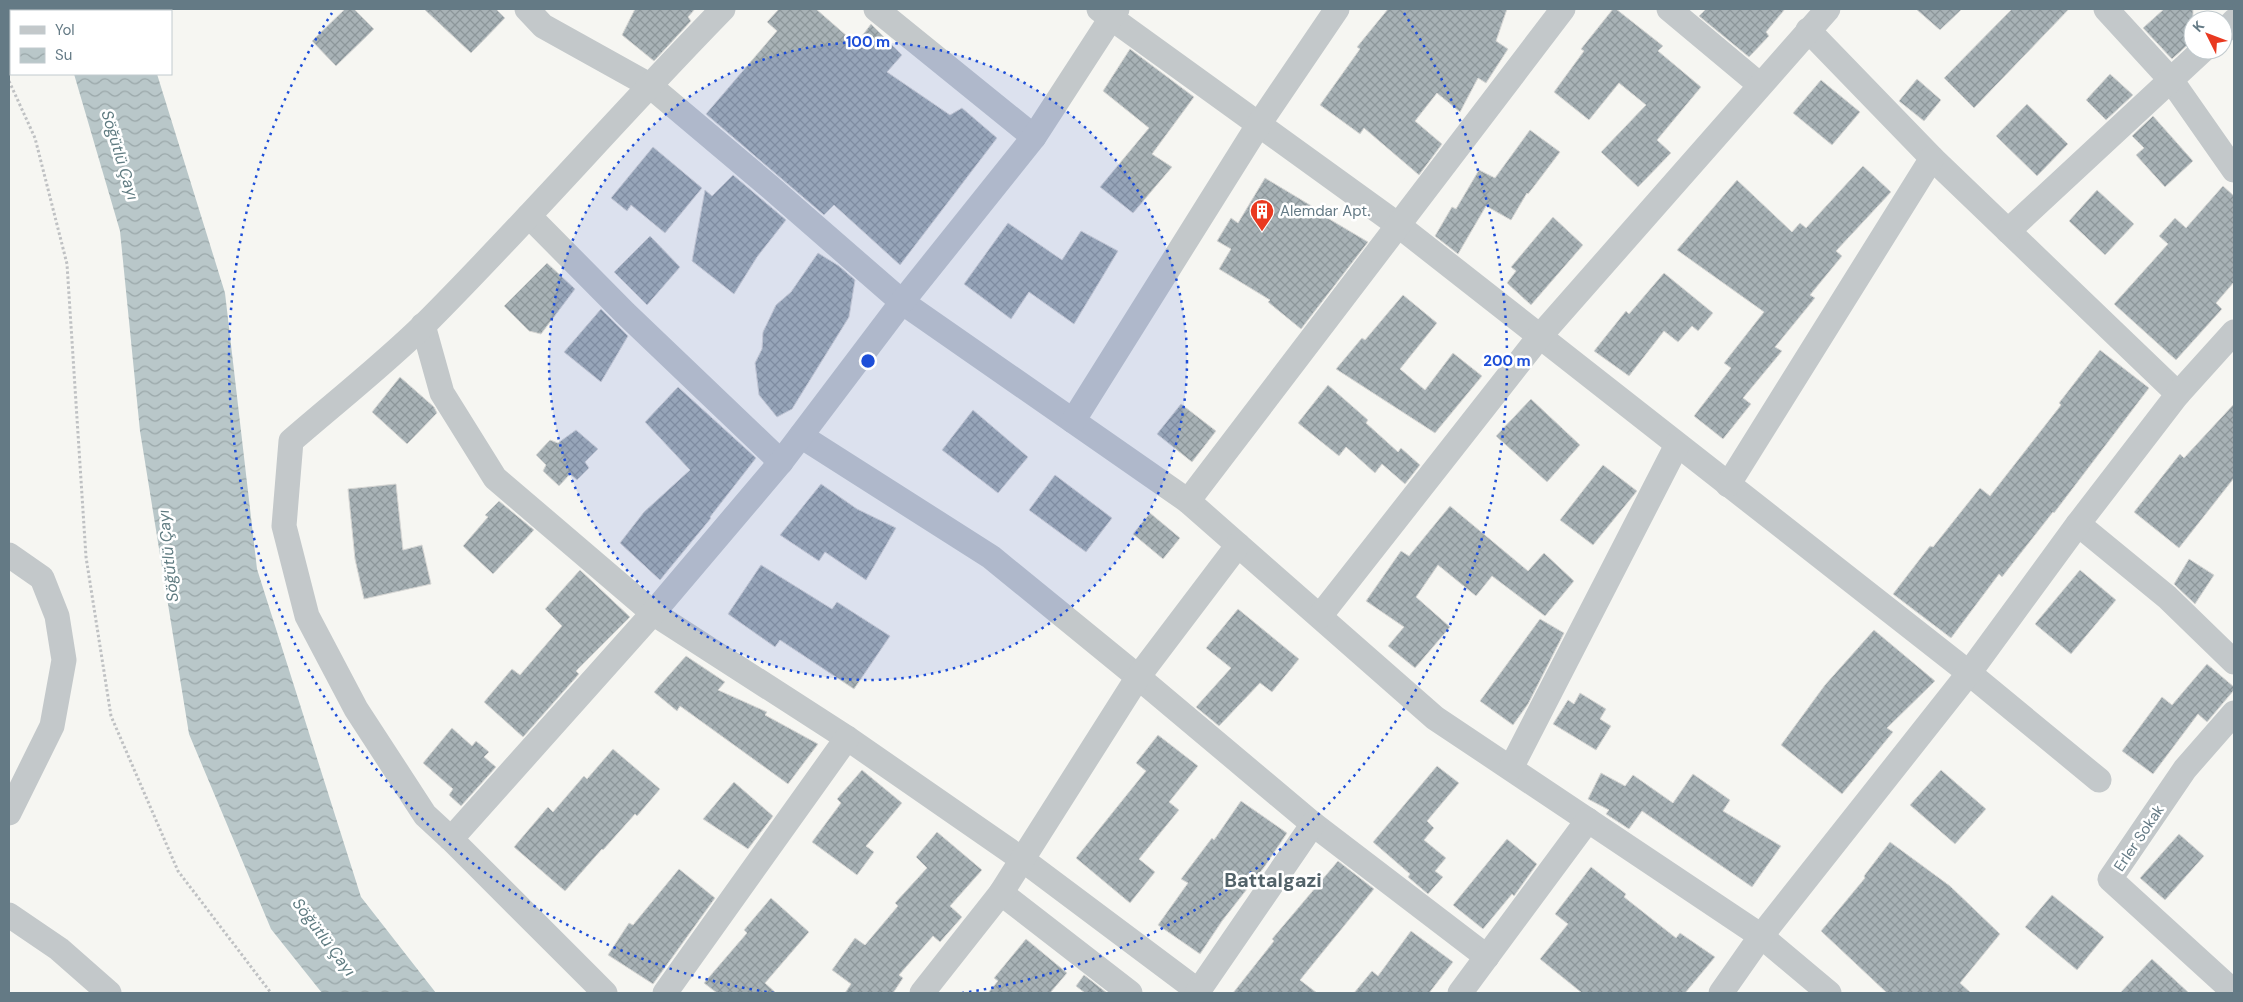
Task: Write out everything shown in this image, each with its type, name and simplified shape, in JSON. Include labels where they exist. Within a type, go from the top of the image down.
[{"type":"street","points":[[527,9],[543,26],[649,85],[902,302],[1188,502],[1435,718],[1761,936],[1829,993]]},
{"type":"street","points":[[605,993],[425,815],[356,709],[307,616],[284,526],[291,441],[423,325],[529,216],[649,85],[723,9]]},
{"type":"street","points":[[876,9],[1034,137]]},
{"type":"street","points":[[1073,421],[1259,124],[1337,9]]},
{"type":"street","points":[[1188,502],[1563,9]]},
{"type":"street","points":[[1669,9],[1760,85]]},
{"type":"street","points":[[1320,616],[1540,336],[1828,9]]},
{"type":"street","points":[[2106,9],[2171,80],[2234,170]]},
{"type":"street","points":[[451,839],[653,613],[781,462],[902,302],[1034,137],[1109,12],[1398,225],[1969,673],[2099,780]]},
{"type":"street","points":[[1808,30],[1932,158],[2178,394]]},
{"type":"street","points":[[2008,231],[2192,60]]},
{"type":"street","points":[[1728,485],[1932,158]]},
{"type":"street","points":[[529,216],[625,313],[781,462]]},
{"type":"street","points":[[423,325],[442,394],[495,478],[653,613],[847,738],[1023,860],[1197,992],[1313,824]]},
{"type":"street","points":[[1721,993],[1761,936],[1969,673],[2078,524],[2178,394],[2234,332]]},
{"type":"street","points":[[801,436],[991,557],[1313,824],[1487,957]]},
{"type":"street","points":[[1511,768],[1677,445]]},
{"type":"street","points":[[2078,524],[2167,597],[2234,662]]},
{"type":"street","points":[[922,993],[1000,893],[1023,860],[1138,677],[1238,545]]},
{"type":"street","points":[[9,555],[42,578],[57,616],[64,660],[52,726],[9,813]]},
{"type":"street","name":"Erler Sokak","points":[[2234,712],[2185,769],[2110,879],[2234,992]]},
{"type":"street","points":[[665,993],[847,738]]},
{"type":"street","points":[[1460,993],[1588,820]]},
{"type":"street","points":[[1000,893],[1130,993]]},
{"type":"street","points":[[9,914],[59,949],[109,993]]},
{"type":"path","points":[[9,81],[36,138],[67,264],[86,557],[111,716],[178,871],[271,993]]},
{"type":"water","name":"Söğütlü Çayı","points":[[74,75],[157,75],[225,293],[257,569],[361,897],[436,993],[322,993],[271,929],[189,734],[140,431],[120,231]]},
{"type":"building","points":[[345,9],[354,9],[374,29],[336,66],[312,41]]},
{"type":"building","points":[[424,9],[496,9],[505,18],[471,53]]},
{"type":"building","points":[[635,9],[695,9],[688,17],[691,21],[654,61],[622,35]]},
{"type":"building","points":[[779,9],[816,9],[856,44],[871,24],[902,55],[887,72],[950,115],[962,108],[997,138],[900,265],[834,205],[824,215],[706,114],[777,31],[767,22]]},
{"type":"building","points":[[1388,9],[1507,9],[1496,41],[1508,49],[1486,83],[1478,78],[1460,112],[1437,93],[1415,121],[1442,144],[1419,175],[1364,128],[1360,134],[1320,105],[1360,49],[1357,47]]},
{"type":"building","points":[[1613,9],[1616,9],[1663,46],[1658,51],[1701,87],[1657,140],[1671,153],[1638,187],[1601,152],[1646,105],[1619,83],[1589,120],[1554,92],[1584,51],[1581,49]]},
{"type":"building","points":[[1706,9],[1785,9],[1766,32],[1769,36],[1749,57],[1699,16]]},
{"type":"building","points":[[1916,9],[1962,9],[1940,30]]},
{"type":"building","points":[[2012,9],[2069,9],[1974,108],[1944,78]]},
{"type":"building","points":[[2164,9],[2193,9],[2183,10],[2183,49],[2172,59],[2143,28]]},
{"type":"building","points":[[1130,49],[1194,97],[1152,154],[1172,167],[1133,213],[1100,187],[1149,128],[1103,91]]},
{"type":"building","points":[[2110,74],[2133,95],[2106,120],[2086,100]]},
{"type":"building","points":[[1917,79],[1941,100],[1924,121],[1899,101]]},
{"type":"building","points":[[1821,80],[1860,112],[1832,145],[1793,113]]},
{"type":"building","points":[[2027,104],[2068,144],[2037,176],[1996,136]]},
{"type":"building","points":[[2153,116],[2193,161],[2165,187],[2136,155],[2144,148],[2132,136]]},
{"type":"building","points":[[1530,130],[1560,152],[1527,193],[1511,220],[1486,206],[1458,254],[1435,236],[1452,207],[1456,209],[1479,170],[1495,178]]},
{"type":"building","points":[[653,147],[702,188],[665,233],[631,205],[627,211],[611,198]]},
{"type":"building","points":[[1863,166],[1891,192],[1836,251],[1842,256],[1810,295],[1815,298],[1775,347],[1782,351],[1743,398],[1751,404],[1723,439],[1694,416],[1731,368],[1724,363],[1764,312],[1677,250],[1737,180],[1792,232],[1800,223],[1806,228]]},
{"type":"building","points":[[733,175],[786,220],[757,257],[734,294],[692,261],[705,190],[712,196]]},
{"type":"building","points":[[1265,178],[1368,242],[1301,329],[1268,302],[1270,300],[1219,269],[1231,249],[1217,241],[1231,218],[1238,223]]},
{"type":"building","points":[[2223,186],[2234,196],[2234,282],[2216,303],[2222,309],[2176,360],[2114,304],[2168,244],[2159,236],[2175,218],[2186,228]]},
{"type":"building","points":[[2097,190],[2134,224],[2105,255],[2069,221]]},
{"type":"building","points":[[1553,217],[1583,245],[1531,305],[1507,283],[1516,271],[1511,267]]},
{"type":"building","points":[[1008,223],[1062,260],[1081,231],[1118,251],[1074,324],[1029,292],[1011,319],[964,284]]},
{"type":"building","points":[[650,236],[680,267],[647,305],[614,272]]},
{"type":"building","points":[[818,253],[839,266],[855,280],[849,317],[792,409],[777,417],[759,395],[755,363],[762,349],[763,332],[776,305],[791,292]]},
{"type":"building","points":[[547,263],[575,289],[541,334],[529,331],[504,306]]},
{"type":"building","points":[[1664,273],[1713,313],[1698,331],[1692,326],[1678,342],[1664,331],[1629,376],[1594,351],[1626,311],[1629,314]]},
{"type":"building","points":[[1403,295],[1437,323],[1400,369],[1425,390],[1453,353],[1482,376],[1435,433],[1336,369],[1362,338],[1365,340]]},
{"type":"building","points":[[601,309],[628,336],[601,382],[564,352]]},
{"type":"building","points":[[2100,350],[2149,388],[2054,513],[2002,577],[1999,574],[1951,638],[1893,594],[1930,546],[1933,547],[1980,488],[1990,496],[2061,405],[2059,403]]},
{"type":"building","points":[[400,377],[434,407],[437,413],[407,444],[372,412]]},
{"type":"building","points":[[1328,385],[1368,420],[1366,423],[1398,452],[1401,448],[1420,465],[1405,484],[1382,464],[1375,473],[1346,447],[1339,456],[1298,423]]},
{"type":"building","points":[[678,387],[756,458],[711,518],[660,580],[620,543],[644,512],[690,470],[645,422]]},
{"type":"building","points":[[1531,399],[1580,445],[1547,482],[1496,436]]},
{"type":"building","points":[[1181,404],[1216,431],[1192,462],[1157,434]]},
{"type":"building","points":[[2234,404],[2234,478],[2179,548],[2134,512],[2180,454],[2184,458]]},
{"type":"building","points":[[973,410],[1028,457],[998,493],[942,450]]},
{"type":"building","points":[[576,430],[598,449],[585,462],[589,468],[577,480],[570,474],[559,486],[543,471],[546,465],[536,455],[550,440],[558,443]]},
{"type":"building","points":[[1603,465],[1637,491],[1593,545],[1560,520]]},
{"type":"building","points":[[1055,475],[1112,518],[1086,552],[1029,510]]},
{"type":"building","points":[[396,484],[403,550],[422,545],[431,584],[364,599],[355,559],[348,489]]},
{"type":"building","points":[[821,484],[857,509],[896,528],[866,580],[825,552],[819,561],[780,535]]},
{"type":"building","points":[[499,501],[534,530],[493,574],[463,546],[488,517],[485,515]]},
{"type":"building","points":[[1450,506],[1528,571],[1544,553],[1574,581],[1545,616],[1492,576],[1476,596],[1438,565],[1416,597],[1450,627],[1415,668],[1388,646],[1404,627],[1366,601],[1401,551],[1409,556]]},
{"type":"building","points":[[1150,513],[1180,538],[1163,559],[1133,534]]},
{"type":"building","points":[[2189,559],[2214,575],[2195,604],[2174,584]]},
{"type":"building","points":[[761,565],[832,609],[837,602],[890,636],[854,689],[780,640],[775,647],[728,614]]},
{"type":"building","points":[[580,570],[630,617],[576,671],[579,674],[523,737],[484,702],[512,669],[520,675],[562,626],[545,609]]},
{"type":"building","points":[[2080,570],[2116,600],[2071,654],[2035,624]]},
{"type":"building","points":[[1238,609],[1299,659],[1272,692],[1260,683],[1219,726],[1196,707],[1231,668],[1206,648]]},
{"type":"building","points":[[1540,619],[1564,633],[1528,704],[1513,725],[1480,701]]},
{"type":"building","points":[[1874,630],[1935,681],[1887,728],[1893,732],[1842,794],[1781,745],[1825,685]]},
{"type":"building","points":[[686,656],[725,682],[718,690],[767,712],[765,715],[818,744],[788,784],[680,706],[677,711],[654,692]]},
{"type":"building","points":[[2207,664],[2234,687],[2234,690],[2207,722],[2198,714],[2153,774],[2122,751],[2162,697],[2172,705]]},
{"type":"building","points":[[1580,693],[1606,709],[1600,719],[1611,726],[1596,750],[1553,724],[1568,700],[1574,704]]},
{"type":"building","points":[[452,728],[472,746],[476,741],[489,752],[484,757],[496,767],[461,806],[449,795],[453,789],[423,763]]},
{"type":"building","points":[[1158,735],[1198,766],[1169,802],[1179,810],[1139,859],[1155,872],[1130,903],[1076,858],[1146,771],[1136,763]]},
{"type":"building","points":[[613,749],[660,789],[637,816],[635,814],[565,891],[514,847],[548,807],[553,812],[584,776],[587,779]]},
{"type":"building","points":[[1437,766],[1459,783],[1427,821],[1434,828],[1424,840],[1446,858],[1435,871],[1443,877],[1428,894],[1408,877],[1410,874],[1373,842]]},
{"type":"building","points":[[862,770],[902,803],[866,846],[874,852],[857,875],[812,842],[841,803],[837,799]]},
{"type":"building","points":[[1941,770],[1986,809],[1955,844],[1910,805]]},
{"type":"building","points":[[1601,773],[1625,786],[1633,775],[1673,803],[1693,774],[1730,800],[1723,811],[1781,846],[1752,887],[1642,811],[1629,829],[1606,814],[1609,810],[1588,799]]},
{"type":"building","points":[[734,782],[773,816],[748,849],[703,819]]},
{"type":"building","points":[[1241,801],[1287,833],[1200,954],[1158,925],[1188,883],[1181,879],[1212,838],[1214,840]]},
{"type":"building","points":[[937,832],[982,870],[950,906],[962,917],[940,942],[933,936],[899,975],[903,978],[893,993],[845,993],[851,984],[832,970],[855,938],[865,945],[898,906],[895,903],[927,868],[916,857]]},
{"type":"building","points":[[2179,834],[2204,856],[2165,900],[2140,878]]},
{"type":"building","points":[[1507,839],[1537,864],[1514,896],[1512,894],[1483,929],[1453,905]]},
{"type":"building","points":[[1890,842],[1950,886],[2000,934],[1960,983],[1971,993],[1887,993],[1821,931],[1865,878],[1864,876]]},
{"type":"building","points":[[1338,861],[1374,889],[1300,980],[1317,993],[1233,993],[1274,941],[1272,939]]},
{"type":"building","points":[[1591,867],[1626,894],[1624,897],[1676,938],[1680,933],[1715,957],[1685,993],[1582,993],[1540,959],[1568,924],[1555,914]]},
{"type":"building","points":[[679,869],[715,898],[653,984],[608,955],[629,923],[633,925]]},
{"type":"building","points":[[2052,895],[2104,937],[2077,970],[2025,927]]},
{"type":"building","points":[[771,898],[809,932],[765,983],[776,993],[717,993],[704,983],[747,933],[744,930]]},
{"type":"building","points":[[1411,931],[1453,962],[1429,993],[1354,993],[1372,971],[1378,976]]},
{"type":"building","points":[[1026,939],[1067,973],[1050,993],[988,993],[998,981],[994,978]]},
{"type":"building","points":[[2152,959],[2189,993],[2120,993]]},
{"type":"building","points":[[1084,975],[1107,993],[1085,993],[1076,986]]},
{"type":"place","name":"Alemdar Apt.","points":[[1262,232]]},
{"type":"district","name":"Battalgazi","points":[[1273,880]]}]
